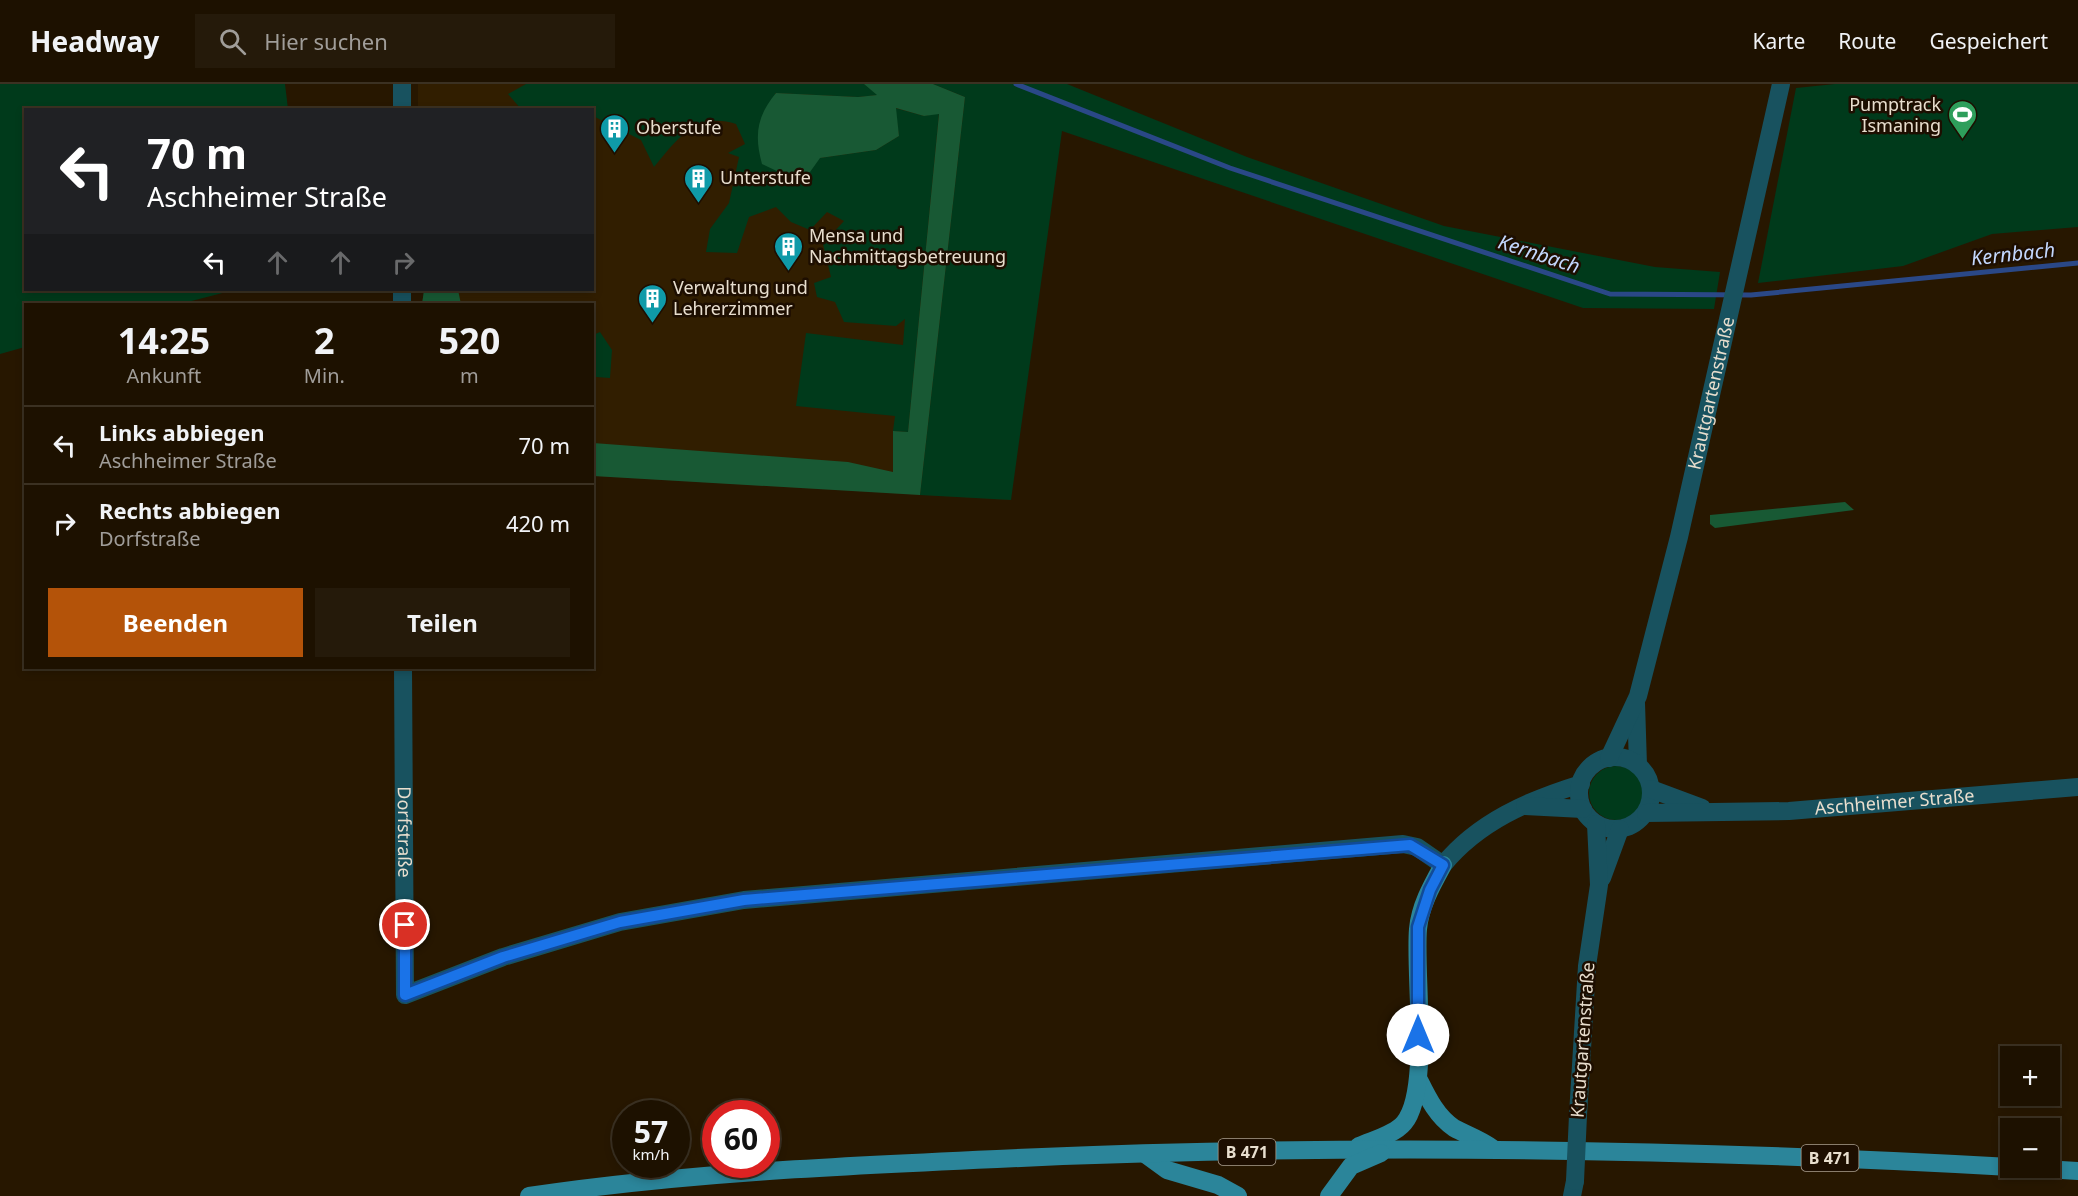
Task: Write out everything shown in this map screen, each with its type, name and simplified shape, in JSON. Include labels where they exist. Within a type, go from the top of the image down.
[{"type":"main road","points":[[1418,1078],[1418,927],[1430,890],[1443,865]]},
{"type":"main road","name":"B 471","points":[[1418,1078],[1442,1118],[1455,1128],[1477,1137],[1492,1148]]},
{"type":"main road","name":"B 471","points":[[1349,1150],[1403,1124],[1412,1106],[1418,1078]]},
{"type":"main road","name":"B 471","points":[[529,1196],[765,1171],[1145,1154],[1388,1149],[1492,1148],[1820,1157],[2000,1166]]},
{"type":"main road","name":"B 471","points":[[1329,1196],[1351,1166],[1388,1149]]},
{"type":"main road","name":"B 471","points":[[1145,1154],[1167,1170],[1218,1185],[1238,1196]]},
{"type":"main road","name":"B 471","points":[[2060,1170],[2078,1171]]},
{"type":"street","points":[[402,84],[402,108]]},
{"type":"street","name":"Krautgartenstraße","points":[[1609,758],[1636,703],[1679,537],[1781,84]]},
{"type":"street","name":"Dorfstraße","points":[[404,669],[405,995],[503,957],[620,922],[744,900],[1403,844],[1417,847],[1443,865]]},
{"type":"street","name":"Krautgartenstraße","points":[[1636,703],[1638,765]]},
{"type":"street","points":[[1609,758],[1629,759],[1638,765],[1644,771],[1652,789],[1646,813],[1639,821],[1620,829],[1596,824],[1583,809],[1579,792],[1591,767],[1609,758]]},
{"type":"street","points":[[1443,865],[1460,845],[1483,827],[1541,796],[1581,784]]},
{"type":"street","name":"Aschheimer Straße","points":[[1646,813],[1789,811],[2078,787]]},
{"type":"street","name":"Aschheimer Straße","points":[[1652,789],[1710,811]]},
{"type":"street","points":[[1525,806],[1583,809]]},
{"type":"street","name":"Krautgartenstraße","points":[[1574,1188],[1587,966],[1599,885],[1596,824]]},
{"type":"street","name":"Krautgartenstraße","points":[[1599,885],[1620,829]]},
{"type":"shaded area","points":[[418,84],[933,84],[965,97],[1011,500],[594,476],[594,303],[422,303],[424,291],[594,291],[594,108],[418,108]]},
{"type":"green space","points":[[0,84],[285,84],[288,108],[24,108],[24,291],[230,291],[184,303],[24,303],[24,347],[0,354]]},
{"type":"green space","points":[[526,84],[864,84],[878,95],[858,97],[775,93],[820,158],[876,150],[899,136],[895,108],[924,116],[939,113],[908,432],[893,431],[895,416],[796,406],[806,333],[903,345],[905,319],[896,326],[844,322],[835,302],[817,297],[814,283],[831,277],[823,244],[844,221],[827,212],[810,230],[791,222],[776,207],[749,217],[737,253],[706,252],[710,229],[729,203],[739,157],[728,153],[745,144],[736,124],[710,121],[689,130],[654,167],[641,140],[594,116],[594,108],[520,108],[508,94]]},
{"type":"green space","points":[[864,84],[933,84],[965,97],[920,495],[594,476],[594,443],[848,462],[893,472],[893,431],[908,432],[939,114],[924,116],[896,108],[899,136],[876,150],[820,158],[810,172],[783,174],[762,164],[758,144],[761,118],[776,93],[858,97],[877,95]]},
{"type":"green space","points":[[933,84],[1067,84],[1247,157],[1444,226],[1655,267],[1720,272],[1714,309],[1583,308],[1062,131],[1011,500],[920,495],[965,97]]},
{"type":"green space","points":[[1835,84],[2078,84],[2078,227],[1992,234],[1903,266],[1758,283],[1796,88]]},
{"type":"green space","points":[[424,291],[458,291],[461,303],[422,303]]},
{"type":"green space","points":[[600,332],[612,350],[610,378],[596,377],[594,374],[594,335]]},
{"type":"green space","points":[[1845,502],[1854,510],[1715,528],[1710,524],[1710,515]]},
{"type":"green space","points":[[1616,766],[1626,768],[1635,774],[1641,783],[1643,793],[1641,803],[1635,812],[1626,818],[1616,820],[1606,818],[1597,812],[1591,803],[1589,793],[1591,783],[1597,774],[1606,768]]},
{"type":"waterway","name":"Kernbach","points":[[1016,84],[1230,168],[1610,294],[1751,295],[2078,263]]},
{"type":"place","name":"Pumptrack Ismaning","points":[[1962,140]]},
{"type":"place","name":"Oberstufe","points":[[615,154]]},
{"type":"place","name":"Unterstufe","points":[[699,204]]},
{"type":"place","name":"Mensa und Nachmittagsbetreuung","points":[[788,272]]},
{"type":"place","name":"Verwaltung und Lehrerzimmer","points":[[652,324]]},
{"type":"route","points":[[405,925],[405,995],[503,957],[620,922],[744,900],[1403,844],[1417,847],[1443,865],[1423,907],[1418,927],[1418,1035]]}]
